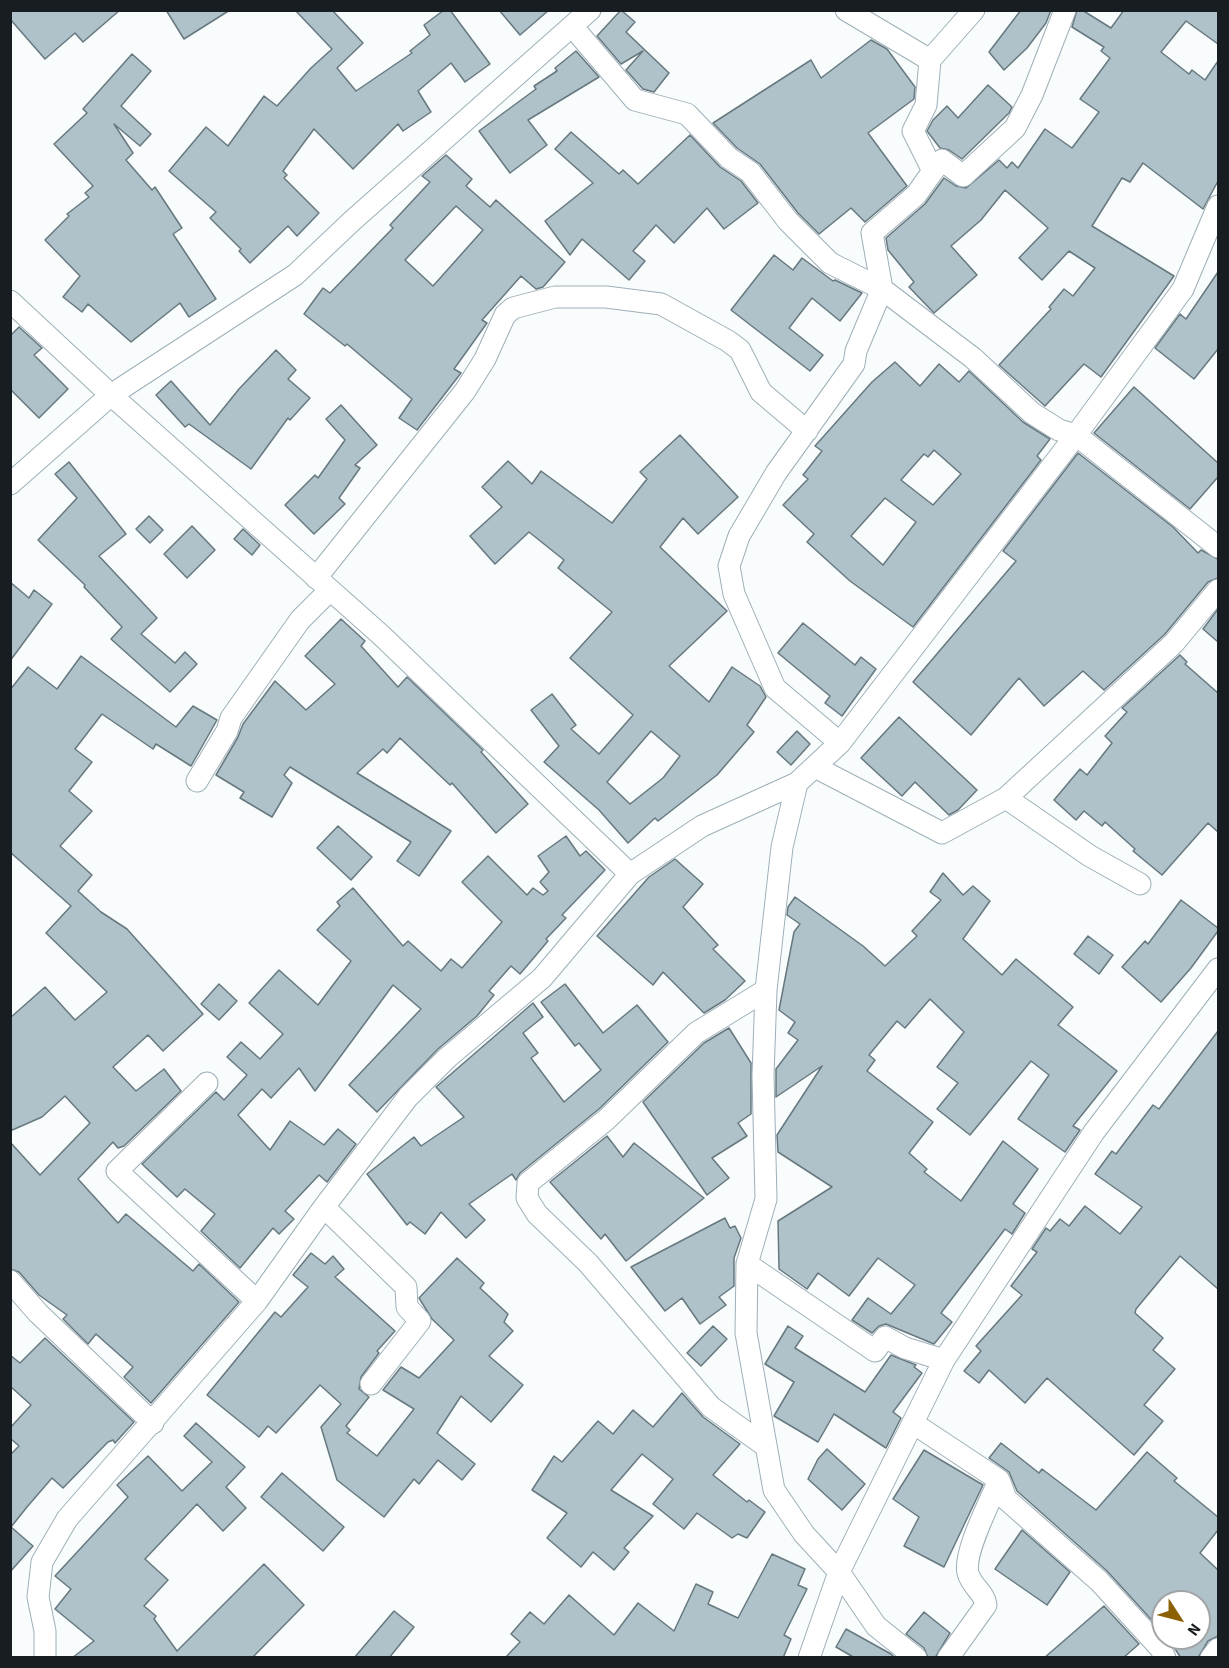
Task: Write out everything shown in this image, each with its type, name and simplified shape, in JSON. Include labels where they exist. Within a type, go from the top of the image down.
[{"type":"street","points":[[10,484],[111,395],[296,275],[352,221],[590,10]]},
{"type":"street","points":[[846,10],[930,60]]},
{"type":"street","points":[[933,171],[913,131],[926,105],[930,60],[974,10]]},
{"type":"street","points":[[840,743],[775,688],[734,594],[729,566],[739,536],[776,473],[849,375],[854,364],[855,351],[882,289],[872,233],[916,195],[942,160],[963,176],[1015,128],[1032,95],[1065,10]]},
{"type":"street","points":[[572,26],[635,100],[687,114],[729,158],[750,171],[788,221],[830,263],[882,289],[974,358],[1032,413],[1059,430],[1076,435],[1218,547]]},
{"type":"street","points":[[45,1658],[45,1631],[38,1597],[42,1562],[67,1519],[257,1301],[324,1207],[408,1097],[447,1058],[542,978],[630,874],[702,826],[797,783],[840,743],[1076,435],[1183,289],[1218,206]]},
{"type":"street","points":[[197,781],[227,730],[231,718],[323,584],[465,391],[485,359],[505,315],[513,308],[555,297],[606,297],[661,304],[740,350],[761,392],[807,431]]},
{"type":"street","points":[[10,301],[111,395],[381,635],[630,874]]},
{"type":"street","points":[[815,767],[942,832],[1006,798],[1174,643],[1218,590]]},
{"type":"street","points":[[797,783],[782,847],[766,990],[763,1076],[766,1199],[747,1264],[746,1333],[764,1445],[774,1490],[804,1534],[839,1572],[876,1626],[916,1658]]},
{"type":"street","points":[[1006,798],[1090,856],[1140,884]]},
{"type":"street","points":[[808,1658],[839,1572],[944,1360],[1094,1132],[1218,969]]},
{"type":"street","points":[[764,1445],[711,1407],[588,1263],[537,1214],[525,1191],[528,1183],[607,1119],[696,1034],[766,990]]},
{"type":"street","points":[[207,1083],[117,1172],[257,1301]]},
{"type":"street","points":[[324,1207],[406,1287],[406,1307],[420,1321],[372,1384]]},
{"type":"street","points":[[747,1264],[875,1351],[885,1337],[905,1348],[944,1360]]},
{"type":"street","points":[[10,1281],[38,1312],[153,1423]]},
{"type":"street","points":[[913,1423],[999,1480],[1006,1499],[1099,1581],[1166,1658]]},
{"type":"street","points":[[948,1658],[986,1605],[986,1599],[970,1580],[967,1563],[999,1480]]},
{"type":"street","points":[[1211,1658],[1218,1649]]},
{"type":"building","points":[[10,10],[120,10],[83,42],[75,33],[45,59],[10,19]]},
{"type":"building","points":[[166,10],[230,10],[184,39]]},
{"type":"building","points":[[295,10],[332,10],[363,43],[337,68],[356,91],[412,53],[410,51],[430,35],[424,25],[444,10],[450,10],[490,64],[465,82],[451,63],[418,91],[431,112],[403,131],[398,124],[353,169],[314,129],[283,171],[287,175],[284,178],[319,213],[297,236],[288,226],[250,263],[239,251],[241,249],[210,218],[216,212],[169,171],[206,127],[228,146],[264,96],[277,106],[311,68],[332,49]]},
{"type":"building","points":[[499,10],[549,10],[520,35]]},
{"type":"building","points":[[621,10],[635,22],[626,32],[669,73],[654,92],[643,89],[626,70],[643,51],[621,64],[597,36]]},
{"type":"building","points":[[1021,10],[1051,10],[1046,23],[1027,48],[1004,70],[989,52]]},
{"type":"building","points":[[1077,10],[1082,10],[1111,28],[1124,10],[1218,10],[1218,44],[1186,21],[1161,52],[1189,74],[1192,70],[1205,80],[1218,61],[1218,181],[1203,209],[1143,163],[1130,182],[1122,178],[1092,226],[1174,276],[1101,377],[1084,364],[1045,406],[999,365],[1051,309],[1049,307],[1064,289],[1073,296],[1095,268],[1069,251],[1042,280],[1019,258],[1048,228],[1005,190],[981,220],[951,246],[977,275],[934,313],[909,287],[914,282],[888,250],[886,238],[925,204],[944,178],[956,186],[966,188],[999,160],[1007,168],[1012,162],[1018,168],[1045,129],[1072,148],[1099,112],[1080,99],[1110,58],[1101,51],[1104,47],[1072,27]]},
{"type":"building","points":[[871,40],[887,49],[915,87],[914,99],[868,133],[907,186],[865,222],[851,208],[819,234],[798,213],[760,164],[737,148],[713,123],[811,60],[821,78]]},
{"type":"building","points":[[576,51],[599,77],[528,120],[547,145],[510,173],[479,131],[536,89],[534,86],[557,71],[555,68]]},
{"type":"building","points":[[132,54],[151,71],[121,106],[151,134],[140,146],[114,124],[133,153],[126,160],[152,190],[155,187],[182,228],[173,234],[216,299],[189,317],[180,303],[131,342],[88,304],[82,312],[63,297],[80,276],[45,240],[69,216],[67,214],[89,197],[85,193],[93,186],[54,144],[87,113],[83,109]]},
{"type":"building","points":[[988,85],[1012,107],[1009,113],[962,159],[949,150],[940,148],[927,131],[933,120],[947,106],[958,118]]},
{"type":"building","points":[[571,132],[619,174],[623,170],[638,184],[690,135],[720,167],[741,181],[758,203],[724,229],[707,208],[674,243],[656,225],[633,251],[645,261],[629,280],[582,239],[570,255],[545,221],[593,183],[555,149]]},
{"type":"building","points":[[446,155],[472,179],[466,186],[490,207],[496,200],[565,262],[543,287],[536,289],[521,276],[482,320],[487,323],[454,369],[461,373],[417,430],[399,418],[412,399],[347,344],[345,346],[304,314],[323,288],[330,293],[393,228],[390,225],[430,182],[422,176]],"holes":[[[456,206],[483,230],[433,286],[405,260]]]},
{"type":"building","points":[[774,255],[793,270],[802,258],[833,281],[862,293],[840,321],[812,298],[789,328],[823,355],[810,371],[731,310]]},
{"type":"building","points":[[1218,272],[1218,349],[1194,379],[1155,348],[1180,314],[1186,319]]},
{"type":"building","points":[[19,327],[42,348],[34,355],[68,389],[39,418],[10,389],[10,336]]},
{"type":"building","points":[[276,350],[296,370],[288,379],[310,398],[290,420],[288,418],[251,469],[189,424],[185,427],[156,395],[171,381],[210,425],[239,389]]},
{"type":"building","points":[[895,362],[920,386],[939,364],[959,382],[969,371],[1023,422],[1050,439],[1037,456],[1041,460],[913,627],[850,581],[807,542],[814,534],[783,505],[808,479],[803,475],[822,451],[815,446],[872,382]],"holes":[[[934,450],[961,474],[933,505],[901,480],[924,454],[928,457]],[[885,498],[916,522],[883,565],[851,536]]]},
{"type":"building","points":[[1134,387],[1218,463],[1218,477],[1190,509],[1094,433]]},
{"type":"building","points":[[341,405],[377,445],[355,465],[360,468],[339,498],[345,504],[314,534],[285,505],[315,475],[318,478],[345,440],[326,419]]},
{"type":"building","points":[[680,435],[738,497],[698,534],[683,518],[660,547],[727,611],[669,666],[709,702],[732,667],[760,686],[766,697],[747,725],[754,732],[717,775],[658,821],[655,818],[628,843],[599,810],[544,762],[559,746],[531,710],[552,694],[576,725],[571,729],[599,754],[633,715],[570,658],[612,612],[558,568],[564,560],[529,532],[495,564],[470,536],[502,507],[482,487],[508,461],[532,484],[541,471],[612,523],[647,479],[640,472]],"holes":[[[651,731],[680,756],[663,778],[630,804],[607,782]]]},
{"type":"building","points":[[1078,453],[1173,527],[1198,553],[1201,550],[1218,559],[1218,578],[1208,582],[1165,634],[1104,690],[1083,671],[1044,706],[1019,678],[971,735],[913,682],[1016,561],[1003,551]]},
{"type":"building","points":[[69,462],[126,534],[99,556],[157,618],[141,634],[175,663],[185,652],[197,664],[170,692],[111,639],[122,627],[84,587],[85,585],[38,540],[77,498],[55,474]]},
{"type":"building","points":[[149,516],[163,530],[150,543],[136,529]]},
{"type":"building","points":[[192,526],[215,550],[187,578],[164,554]]},
{"type":"building","points":[[243,529],[260,545],[252,555],[234,539]]},
{"type":"building","points":[[10,582],[29,598],[34,590],[52,604],[10,661]]},
{"type":"building","points":[[1218,609],[1218,642],[1203,629]]},
{"type":"building","points":[[341,619],[365,641],[361,646],[398,687],[407,677],[483,750],[481,752],[528,804],[496,833],[452,783],[450,785],[400,738],[387,753],[383,749],[357,773],[451,831],[419,876],[397,861],[411,842],[290,767],[284,775],[292,783],[272,817],[240,798],[244,792],[216,775],[243,724],[275,681],[306,710],[335,684],[305,656]]},
{"type":"building","points":[[803,623],[855,665],[861,657],[876,669],[842,716],[825,703],[830,696],[778,653]]},
{"type":"building","points":[[1180,655],[1187,662],[1185,664],[1218,693],[1218,832],[1208,823],[1162,875],[1133,851],[1135,849],[1105,822],[1102,826],[1084,811],[1076,820],[1054,800],[1080,769],[1087,775],[1112,743],[1105,736],[1127,712],[1122,708]]},
{"type":"building","points":[[81,656],[176,727],[193,706],[217,720],[191,766],[156,744],[153,749],[102,714],[75,749],[92,762],[69,791],[92,811],[60,846],[92,875],[78,891],[101,912],[127,929],[203,1014],[163,1051],[148,1035],[113,1067],[136,1091],[164,1069],[181,1091],[124,1146],[118,1148],[113,1142],[78,1179],[118,1223],[126,1214],[193,1271],[199,1264],[239,1302],[151,1403],[124,1377],[133,1367],[96,1334],[88,1344],[63,1319],[67,1315],[39,1295],[19,1272],[10,1269],[10,1142],[40,1175],[90,1123],[65,1096],[42,1117],[10,1131],[10,1018],[45,987],[75,1020],[107,992],[46,933],[71,906],[10,852],[10,690],[28,667],[57,689]]},
{"type":"building","points":[[899,717],[977,790],[958,810],[949,815],[915,782],[902,796],[861,758]]},
{"type":"building","points":[[797,731],[810,744],[791,765],[777,752]]},
{"type":"building","points":[[338,826],[372,857],[351,880],[317,848]]},
{"type":"building","points":[[566,836],[580,856],[586,851],[605,870],[562,915],[566,918],[546,939],[548,941],[520,974],[511,966],[489,991],[494,995],[477,1016],[438,1049],[377,1112],[349,1085],[421,1009],[393,985],[315,1091],[299,1068],[271,1098],[262,1089],[238,1115],[270,1150],[290,1121],[324,1145],[338,1129],[356,1144],[327,1182],[319,1175],[285,1211],[294,1219],[279,1234],[273,1228],[240,1268],[201,1231],[215,1214],[185,1189],[177,1197],[142,1164],[216,1092],[224,1100],[247,1075],[227,1057],[241,1042],[260,1059],[283,1034],[249,1003],[279,970],[318,1005],[351,961],[317,930],[340,906],[337,902],[353,888],[403,946],[408,941],[441,971],[451,959],[462,968],[502,922],[462,882],[488,856],[527,895],[533,888],[543,895],[548,891],[540,882],[549,872],[538,856]]},
{"type":"building","points":[[675,859],[703,884],[683,907],[718,945],[713,949],[745,981],[725,1000],[704,1013],[663,972],[653,985],[597,936],[649,877]]},
{"type":"building","points":[[943,873],[963,895],[973,886],[990,901],[963,939],[1002,975],[1016,959],[1073,1007],[1058,1025],[1117,1071],[1073,1126],[1080,1130],[1065,1152],[1018,1119],[1049,1075],[1031,1061],[970,1135],[937,1109],[958,1083],[937,1067],[964,1032],[930,999],[905,1028],[897,1021],[869,1055],[875,1060],[867,1071],[933,1122],[909,1153],[927,1169],[924,1172],[961,1201],[1003,1141],[1038,1169],[1013,1204],[1025,1213],[1012,1234],[1005,1229],[941,1313],[952,1322],[934,1344],[886,1324],[879,1326],[872,1333],[852,1320],[868,1298],[891,1314],[915,1285],[878,1258],[849,1296],[818,1273],[807,1289],[779,1269],[778,1221],[832,1187],[778,1152],[777,1135],[822,1066],[776,1097],[776,1069],[798,1040],[788,1033],[795,1022],[779,1010],[794,932],[800,924],[787,915],[788,907],[795,897],[863,946],[885,966],[917,936],[912,931],[941,900],[930,892]]},
{"type":"building","points":[[1181,900],[1218,928],[1218,931],[1191,968],[1161,1002],[1122,967],[1145,941],[1148,944]]},
{"type":"building","points":[[1088,936],[1113,955],[1099,974],[1074,954]]},
{"type":"building","points":[[219,984],[237,1001],[219,1020],[201,1004]]},
{"type":"building","points":[[565,984],[603,1033],[637,1005],[668,1042],[599,1109],[520,1173],[516,1180],[512,1174],[469,1204],[485,1220],[466,1238],[441,1212],[425,1234],[410,1222],[407,1225],[367,1174],[414,1137],[421,1146],[464,1117],[436,1087],[533,1003],[543,1017],[523,1033],[538,1053],[531,1058],[564,1102],[601,1070],[579,1043],[575,1046],[541,1002]]},
{"type":"building","points":[[729,1028],[751,1063],[751,1114],[738,1123],[747,1136],[712,1158],[729,1178],[707,1195],[643,1102],[704,1043]]},
{"type":"building","points":[[1218,1031],[1218,1289],[1180,1256],[1136,1309],[1135,1313],[1163,1338],[1153,1350],[1175,1369],[1144,1405],[1163,1421],[1134,1455],[1047,1378],[1025,1403],[989,1370],[979,1383],[964,1371],[981,1351],[976,1346],[1022,1295],[1011,1286],[1037,1252],[1032,1249],[1046,1228],[1050,1231],[1060,1219],[1069,1226],[1085,1206],[1120,1234],[1142,1207],[1095,1174],[1112,1151],[1116,1154],[1153,1105],[1159,1109]]},
{"type":"building","points":[[607,1136],[623,1157],[634,1143],[704,1198],[626,1261],[605,1234],[601,1239],[550,1182]]},
{"type":"building","points":[[725,1218],[730,1228],[735,1226],[741,1238],[734,1258],[734,1286],[719,1297],[726,1305],[700,1324],[682,1298],[665,1311],[631,1267]]},
{"type":"building","points":[[311,1253],[325,1264],[333,1256],[344,1269],[335,1277],[395,1331],[377,1351],[379,1353],[361,1377],[359,1389],[369,1397],[346,1426],[350,1430],[347,1433],[377,1456],[414,1409],[383,1390],[401,1367],[419,1378],[454,1340],[432,1319],[419,1298],[457,1258],[484,1283],[480,1288],[508,1314],[504,1322],[513,1331],[489,1356],[523,1385],[491,1422],[461,1396],[437,1433],[475,1464],[462,1480],[438,1460],[419,1484],[414,1479],[384,1517],[337,1480],[321,1427],[341,1404],[320,1385],[276,1433],[268,1426],[259,1437],[207,1395],[275,1312],[281,1317],[308,1287],[293,1275]]},
{"type":"building","points":[[713,1326],[727,1339],[701,1366],[687,1353]]},
{"type":"building","points":[[788,1326],[803,1336],[795,1348],[865,1392],[891,1355],[916,1365],[914,1367],[922,1373],[893,1412],[901,1418],[886,1448],[834,1414],[818,1442],[774,1416],[794,1382],[765,1364]]},
{"type":"building","points":[[45,1338],[134,1422],[115,1443],[113,1440],[108,1442],[63,1488],[52,1478],[27,1507],[11,1527],[33,1546],[10,1572],[10,1455],[19,1446],[10,1438],[10,1428],[31,1405],[10,1386],[10,1355],[20,1363]]},
{"type":"building","points":[[682,1393],[703,1417],[740,1444],[713,1475],[747,1502],[749,1500],[765,1512],[747,1538],[738,1534],[732,1538],[697,1513],[684,1529],[653,1504],[673,1479],[642,1454],[611,1490],[653,1516],[624,1548],[629,1552],[614,1570],[593,1552],[581,1567],[547,1538],[567,1513],[532,1490],[554,1456],[562,1462],[598,1421],[613,1434],[633,1410],[653,1427]]},
{"type":"building","points":[[196,1423],[245,1467],[226,1487],[246,1508],[223,1531],[197,1504],[145,1559],[168,1580],[144,1606],[156,1616],[154,1619],[177,1651],[264,1564],[304,1605],[252,1658],[72,1658],[94,1641],[55,1609],[71,1589],[55,1576],[128,1497],[117,1485],[148,1456],[182,1491],[212,1462],[184,1436]]},
{"type":"building","points":[[1001,1443],[1039,1473],[1042,1469],[1096,1510],[1147,1452],[1177,1478],[1174,1481],[1218,1517],[1218,1530],[1200,1553],[1218,1570],[1218,1636],[1211,1640],[1211,1590],[1151,1590],[1151,1619],[1107,1571],[1017,1491],[1009,1472],[989,1458]]},
{"type":"building","points":[[827,1449],[865,1484],[842,1510],[808,1479],[818,1459]]},
{"type":"building","points":[[924,1450],[983,1485],[944,1567],[904,1546],[919,1517],[893,1499]]},
{"type":"building","points":[[282,1473],[344,1527],[323,1551],[261,1497]]},
{"type":"building","points":[[1022,1530],[1070,1572],[1047,1605],[995,1569]]},
{"type":"building","points":[[772,1554],[805,1569],[798,1585],[807,1589],[784,1635],[791,1639],[783,1658],[505,1658],[520,1642],[511,1634],[530,1612],[544,1624],[569,1595],[614,1635],[638,1603],[674,1631],[696,1584],[713,1592],[708,1604],[738,1618]]},
{"type":"building","points":[[1104,1606],[1139,1644],[1123,1658],[1044,1658]]},
{"type":"building","points":[[394,1611],[414,1627],[389,1658],[354,1658]]},
{"type":"building","points":[[924,1612],[950,1633],[935,1658],[928,1658],[924,1648],[906,1634]]},
{"type":"building","points":[[846,1629],[895,1658],[855,1658],[836,1647]]},
{"type":"building","points":[[1176,1650],[1203,1650],[1198,1658],[1181,1658]]}]
